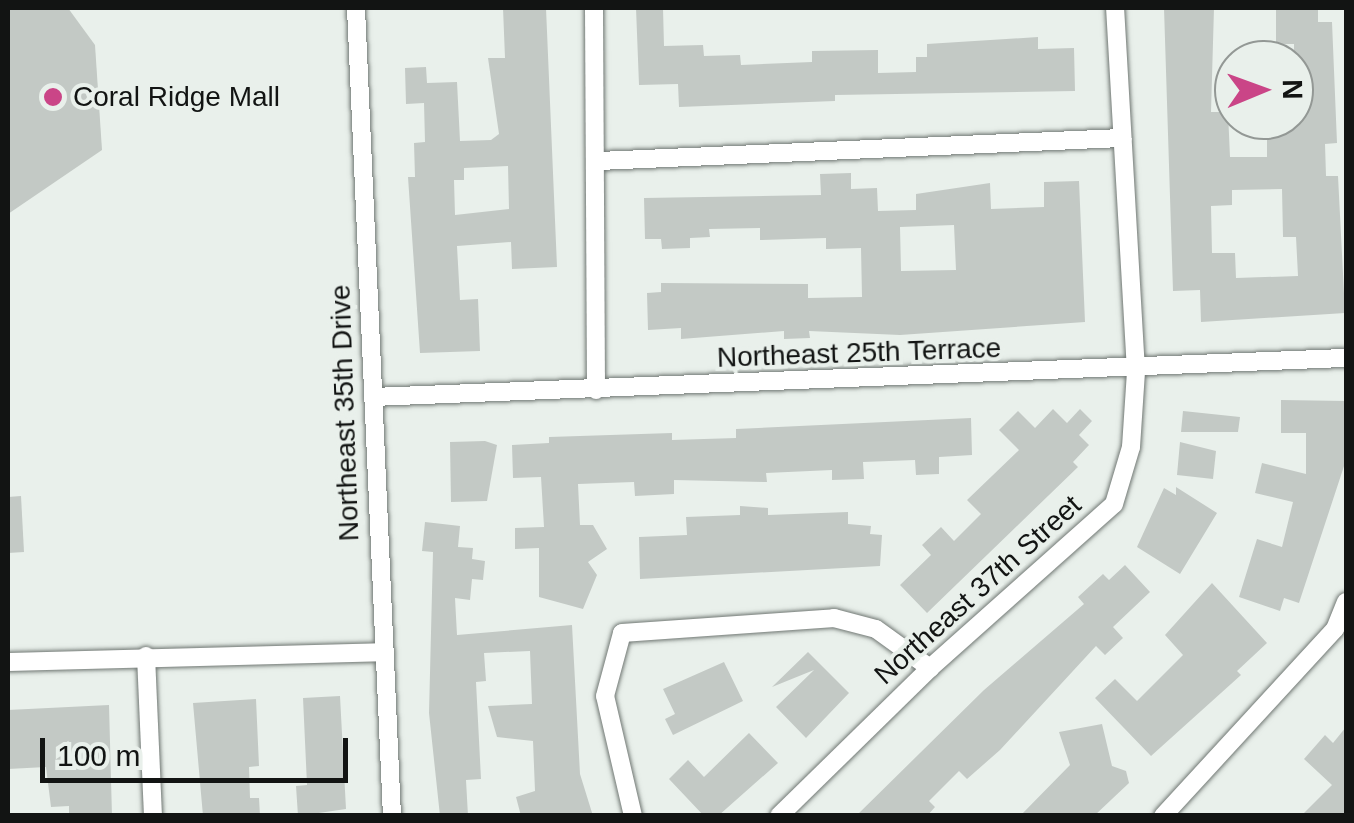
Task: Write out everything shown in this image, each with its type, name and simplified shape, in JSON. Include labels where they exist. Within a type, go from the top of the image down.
[{"type":"street","name":"Northeast 35th Drive","points":[[356,8],[392,816]]},
{"type":"street","points":[[594,8],[599,160],[596,390]]},
{"type":"street","name":"Northeast 37th Street","points":[[779,816],[930,668],[1114,504],[1131,448],[1136,371],[1115,8]]},
{"type":"street","points":[[599,160],[1122,138]]},
{"type":"street","name":"Northeast 25th Terrace","points":[[372,396],[1136,371],[1346,358]]},
{"type":"street","points":[[1163,816],[1335,629],[1346,602]]},
{"type":"street","points":[[632,816],[605,696],[622,633],[834,618],[876,628],[930,668]]},
{"type":"street","points":[[8,662],[382,652]]},
{"type":"street","points":[[146,656],[153,816]]},
{"type":"building","name":"Coral Ridge Mall","points":[[8,8],[68,8],[95,45],[102,150],[8,214]]},
{"type":"building","points":[[503,8],[546,8],[557,267],[512,269],[511,242],[457,246],[460,300],[478,299],[480,351],[420,353],[408,177],[415,177],[414,143],[425,142],[424,103],[406,104],[405,68],[426,67],[427,83],[457,82],[460,141],[491,140],[499,134],[488,58],[505,58]],"holes":[[[508,166],[509,209],[455,215],[454,180],[464,180],[464,168]]]},
{"type":"building","points":[[636,8],[663,8],[664,46],[703,45],[704,56],[740,55],[741,65],[812,62],[812,51],[878,50],[878,73],[916,72],[916,57],[927,57],[927,44],[1038,37],[1038,49],[1074,48],[1075,91],[835,95],[835,101],[679,107],[678,84],[639,85]]},
{"type":"building","points":[[1164,8],[1214,8],[1214,140],[1229,140],[1230,157],[1267,157],[1267,140],[1314,140],[1314,40],[1276,40],[1276,8],[1318,8],[1318,22],[1332,22],[1337,143],[1325,144],[1326,176],[1338,176],[1345,313],[1201,322],[1200,290],[1173,291]],"holes":[[[1282,189],[1283,237],[1296,237],[1298,276],[1236,278],[1235,253],[1212,253],[1211,206],[1232,205],[1232,190]]]},
{"type":"building","points":[[851,173],[851,189],[877,188],[878,211],[916,210],[916,194],[990,183],[991,209],[1044,207],[1044,182],[1079,181],[1085,322],[900,335],[809,331],[810,338],[784,339],[784,331],[681,339],[681,328],[648,330],[647,293],[661,292],[661,283],[808,284],[808,298],[862,297],[861,248],[826,249],[826,238],[760,240],[760,228],[709,229],[710,237],[690,238],[690,248],[662,249],[661,239],[645,239],[644,198],[821,195],[820,174]],"holes":[[[954,225],[956,270],[901,271],[900,227]]]},
{"type":"building","points":[[1281,400],[1346,401],[1346,460],[1299,603],[1284,598],[1280,611],[1239,597],[1257,539],[1282,547],[1293,502],[1255,493],[1262,463],[1306,474],[1306,433],[1281,433]]},
{"type":"building","points":[[1053,409],[1067,423],[1080,409],[1092,421],[1079,435],[1089,445],[1073,462],[1078,467],[927,613],[900,585],[931,555],[922,545],[941,527],[954,541],[981,514],[967,500],[1019,450],[999,430],[1018,411],[1035,428]]},
{"type":"building","points":[[1183,411],[1240,417],[1238,432],[1181,432]]},
{"type":"building","points":[[971,418],[972,455],[939,457],[939,474],[916,475],[915,460],[863,462],[864,479],[832,480],[832,470],[766,473],[767,482],[674,480],[674,494],[635,496],[634,482],[578,484],[580,525],[593,525],[607,549],[588,562],[597,575],[583,609],[539,597],[539,548],[515,549],[515,528],[544,527],[541,477],[513,478],[512,445],[549,443],[549,437],[672,433],[672,440],[736,438],[736,429]]},
{"type":"building","points":[[485,441],[497,445],[487,501],[451,502],[450,442]]},
{"type":"building","points":[[1180,442],[1216,451],[1213,479],[1177,475]]},
{"type":"building","points":[[1176,487],[1217,513],[1180,574],[1137,547],[1164,488],[1176,495]]},
{"type":"building","points":[[21,496],[24,552],[8,553],[8,497]]},
{"type":"building","points":[[740,506],[768,508],[768,515],[848,512],[848,524],[871,526],[870,534],[882,535],[880,566],[640,579],[639,537],[687,535],[686,517],[740,515]]},
{"type":"building","points":[[425,522],[460,526],[458,547],[473,548],[472,559],[485,561],[483,580],[472,579],[470,600],[455,598],[457,635],[572,625],[580,774],[593,816],[521,816],[516,797],[535,791],[533,741],[497,737],[488,706],[532,704],[530,651],[484,653],[486,681],[476,682],[481,779],[466,780],[468,816],[440,816],[429,713],[433,552],[422,551]]},
{"type":"building","points":[[1125,565],[1150,592],[1113,627],[1123,638],[1105,655],[1096,646],[1000,750],[967,779],[959,771],[929,801],[935,807],[927,816],[856,816],[984,690],[1084,604],[1078,597],[1103,574],[1109,580]]},
{"type":"building","points":[[1212,583],[1267,643],[1237,671],[1241,675],[1151,756],[1095,698],[1115,679],[1137,701],[1183,655],[1165,635]]},
{"type":"building","points":[[808,652],[849,693],[806,738],[776,707],[814,670],[772,687]]},
{"type":"building","points":[[724,662],[743,701],[673,735],[665,719],[675,714],[663,689]]},
{"type":"building","points":[[340,696],[346,809],[298,816],[296,786],[307,785],[303,698]]},
{"type":"building","points":[[256,699],[259,766],[249,767],[250,798],[259,798],[260,816],[203,816],[193,703]]},
{"type":"building","points":[[109,705],[112,816],[69,816],[69,806],[51,807],[46,767],[8,769],[8,710]]},
{"type":"building","points":[[1102,724],[1112,766],[1126,771],[1129,783],[1094,816],[1020,816],[1070,765],[1059,732]]},
{"type":"building","points":[[1346,727],[1346,816],[1301,816],[1332,785],[1304,759],[1325,735],[1333,743]]},
{"type":"building","points":[[749,733],[778,763],[718,816],[704,816],[669,779],[688,760],[704,777]]},
{"type":"place","name":"Coral Ridge Mall","points":[[53,97]]}]
